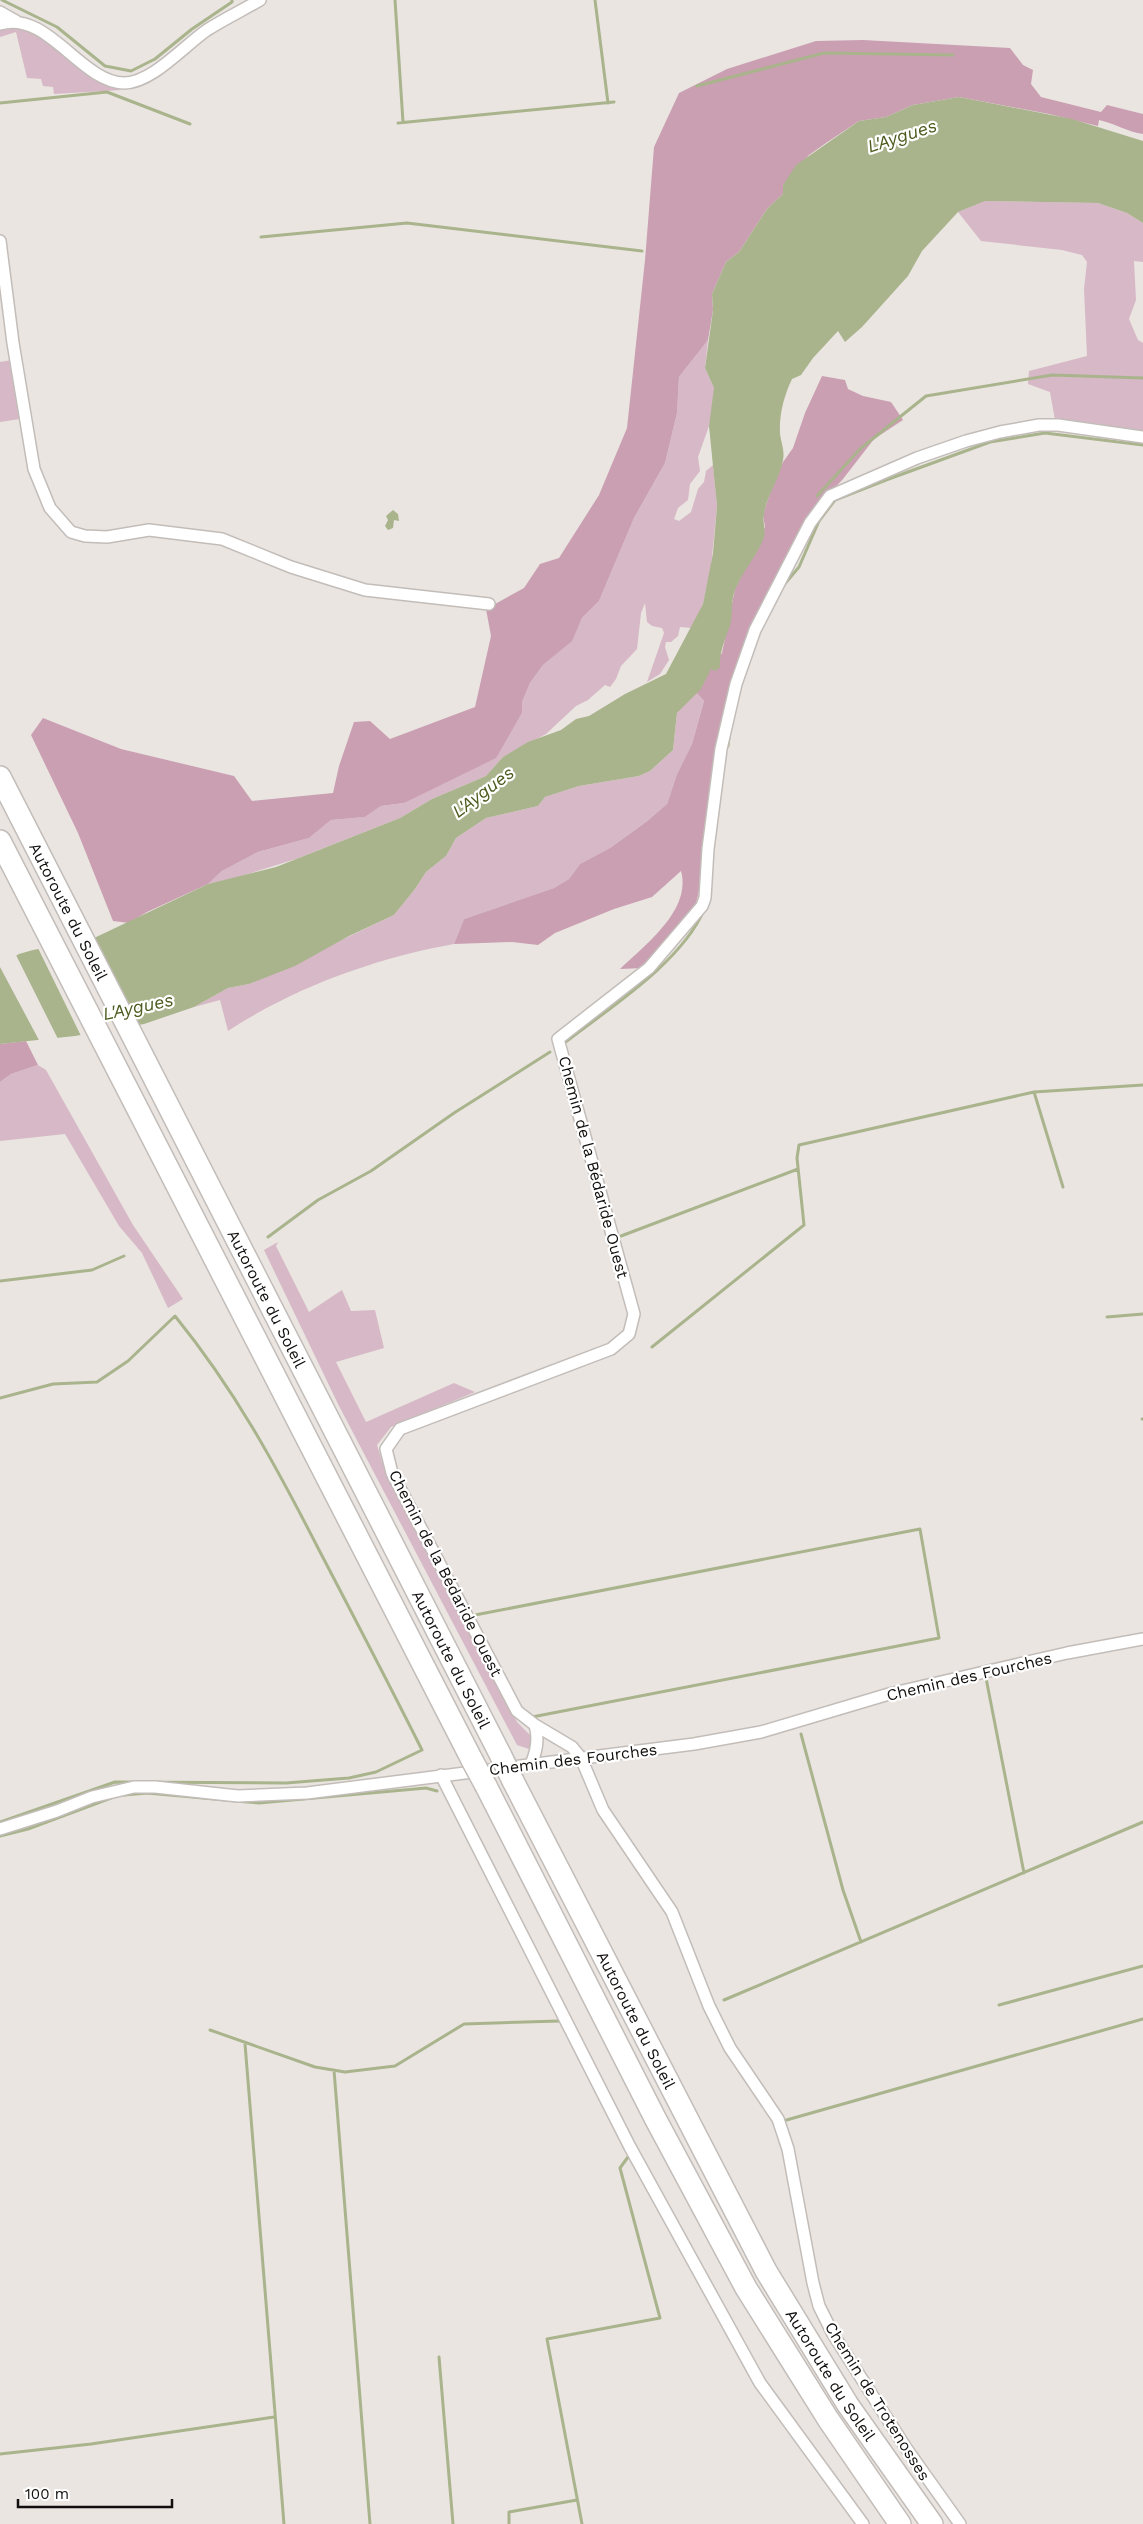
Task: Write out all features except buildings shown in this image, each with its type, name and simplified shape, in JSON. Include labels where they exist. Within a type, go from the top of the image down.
[{"type":"highway","name":"Autoroute du Soleil","points":[[0,777],[513,1781],[766,2271],[848,2405],[932,2524]]},
{"type":"highway","name":"Autoroute du Soleil","points":[[0,841],[50,934],[116,1068],[655,2118],[746,2288],[828,2419],[900,2524]]},
{"type":"street","points":[[0,12],[22,24],[44,32],[92,69],[109,78],[125,83],[158,69],[206,31],[260,0]]},
{"type":"street","points":[[0,24],[7,22],[22,24]]},
{"type":"street","points":[[0,241],[13,343],[34,469],[50,508],[71,532],[85,536],[108,537],[149,530],[222,539],[291,567],[364,590],[489,604]]},
{"type":"street","name":"Chemin de la Bédaride Ouest","points":[[581,1758],[572,1747],[535,1725],[517,1711],[392,1473],[386,1449],[400,1429],[611,1349],[629,1334],[634,1314],[558,1039],[649,968],[702,906],[705,898],[708,849],[721,750],[736,684],[755,630],[810,523],[830,496],[917,458],[966,441],[1000,432],[1039,425],[1058,424],[1143,437]]},
{"type":"street","name":"Chemin des Fourches","points":[[0,1829],[106,1792],[134,1787],[156,1787],[238,1796],[307,1793],[694,1744],[761,1732],[889,1694],[1067,1653],[1143,1639]]},
{"type":"street","points":[[531,1764],[537,1749],[538,1735],[535,1725]]},
{"type":"street","name":"Chemin de Trotenosses","points":[[581,1758],[603,1810],[672,1912],[709,2006],[730,2048],[778,2119],[788,2149],[819,2306],[833,2334],[906,2448],[960,2524]]},
{"type":"street","points":[[447,1775],[630,2147],[760,2383],[863,2524]]},
{"type":"shaded area","points":[[3,25],[33,31],[105,82],[121,90],[54,94],[53,87],[43,86],[41,79],[27,78],[16,32],[0,37],[0,27]]},
{"type":"shaded area","points":[[863,40],[1010,48],[1023,65],[1033,70],[1031,84],[1041,97],[1101,112],[1107,105],[1143,114],[1143,134],[1099,120],[1098,126],[1049,114],[959,97],[913,105],[886,117],[859,121],[809,155],[783,185],[783,194],[767,209],[739,252],[726,262],[712,294],[713,310],[708,340],[679,377],[677,413],[665,463],[634,518],[599,601],[582,618],[572,641],[543,665],[530,683],[522,702],[522,713],[496,758],[404,803],[381,806],[365,817],[331,820],[309,838],[258,852],[222,871],[208,884],[147,912],[129,923],[113,921],[78,833],[31,735],[43,718],[121,749],[234,776],[252,801],[333,793],[339,766],[354,722],[370,721],[390,739],[475,707],[491,636],[486,609],[524,588],[540,564],[559,558],[599,495],[627,428],[645,260],[654,147],[679,93],[727,69],[816,41]]},
{"type":"shaded area","points":[[984,201],[1098,203],[1127,213],[1143,223],[1143,262],[1134,261],[1136,300],[1129,319],[1138,340],[1143,343],[1143,434],[1055,420],[1050,392],[1028,384],[1029,371],[1087,356],[1084,289],[1087,262],[1082,255],[1062,250],[981,241],[958,212]]},
{"type":"shaded area","points":[[708,340],[705,368],[714,388],[714,403],[709,426],[698,457],[700,471],[690,484],[688,500],[678,508],[674,519],[679,521],[691,512],[698,489],[704,482],[706,471],[713,465],[717,506],[711,567],[703,604],[692,628],[680,627],[678,636],[671,642],[666,642],[665,647],[669,660],[660,674],[647,682],[664,633],[662,628],[652,626],[647,622],[645,603],[641,613],[637,649],[621,666],[616,679],[610,687],[605,685],[588,700],[576,706],[546,734],[503,757],[486,776],[432,799],[400,818],[296,859],[235,878],[208,884],[222,871],[258,852],[309,838],[331,820],[365,817],[381,806],[404,803],[510,733],[522,713],[522,702],[530,683],[543,665],[571,641],[582,618],[599,601],[634,518],[665,463],[677,413],[679,377]]},
{"type":"shaded area","points":[[12,360],[20,419],[0,422],[0,362]]},
{"type":"shaded area","points":[[822,376],[845,380],[848,389],[863,396],[891,402],[903,420],[874,439],[843,479],[806,518],[750,629],[736,668],[721,721],[714,761],[701,883],[696,903],[643,968],[620,969],[653,938],[673,913],[680,899],[683,885],[681,871],[652,897],[614,909],[555,933],[538,945],[512,942],[454,944],[464,919],[554,888],[569,879],[580,864],[610,848],[667,804],[677,774],[692,744],[704,701],[696,692],[701,688],[708,671],[722,653],[735,589],[765,527],[763,515],[772,487],[783,462],[793,448],[805,413]]},
{"type":"shaded area","points":[[696,692],[704,701],[692,744],[677,774],[667,804],[610,848],[580,864],[569,879],[554,888],[464,919],[454,944],[395,957],[337,976],[281,1001],[228,1031],[220,1000],[194,1007],[228,988],[249,984],[394,915],[426,872],[446,856],[456,838],[486,818],[538,806],[545,797],[579,786],[639,776],[650,771],[673,750],[677,713]]},
{"type":"shaded area","points":[[26,1041],[38,1065],[11,1074],[0,1082],[0,1044]]},
{"type":"shaded area","points":[[38,1065],[46,1070],[133,1225],[183,1299],[168,1308],[142,1253],[119,1226],[65,1134],[0,1141],[0,1082],[11,1074]]},
{"type":"shaded area","points":[[278,1242],[276,1246],[309,1312],[342,1290],[351,1311],[375,1310],[384,1348],[336,1362],[366,1422],[454,1383],[475,1392],[391,1427],[377,1445],[384,1468],[517,1722],[533,1738],[532,1750],[517,1745],[339,1406],[264,1250]]},
{"type":"water","name":"L'Aygues","points":[[959,97],[1072,119],[1143,141],[1143,223],[1127,213],[1098,203],[985,201],[958,212],[922,251],[908,276],[862,327],[845,342],[838,331],[813,358],[801,375],[792,379],[784,399],[780,419],[783,460],[766,507],[764,537],[735,590],[731,621],[722,649],[720,667],[716,671],[711,669],[701,689],[677,713],[673,750],[650,771],[639,776],[579,786],[545,797],[538,806],[486,818],[456,838],[446,856],[426,872],[394,915],[349,936],[295,966],[249,984],[228,988],[194,1007],[144,1024],[75,1036],[0,1044],[0,965],[19,954],[92,939],[208,884],[276,867],[400,818],[432,799],[486,776],[503,757],[528,742],[561,730],[576,719],[589,716],[625,694],[666,674],[703,604],[713,553],[717,506],[709,426],[714,388],[705,368],[713,310],[712,294],[726,262],[739,252],[767,209],[783,194],[783,185],[796,165],[859,121],[886,117],[913,105]]},
{"type":"water","points":[[393,510],[398,514],[399,521],[394,520],[393,528],[388,530],[385,526],[388,520],[386,516]]},
{"type":"pier","points":[[94,936],[141,1027],[82,1038],[37,946]]},
{"type":"pier","points":[[15,953],[59,1041],[40,1042],[0,967],[0,962]]},
{"type":"waterway","points":[[2,0],[57,27],[105,66],[131,71],[155,59],[192,29],[232,2],[232,0]]},
{"type":"waterway","points":[[395,0],[403,122]]},
{"type":"waterway","points":[[595,0],[608,103]]},
{"type":"waterway","points":[[697,86],[824,53],[953,55]]},
{"type":"waterway","points":[[0,103],[107,92],[190,124]]},
{"type":"waterway","points":[[398,123],[614,102]]},
{"type":"waterway","points":[[261,237],[407,223],[642,251]]},
{"type":"waterway","points":[[817,496],[860,449],[926,396],[1052,375],[1143,378]]},
{"type":"waterway","points":[[783,586],[799,567],[819,521],[835,500],[886,480],[990,442],[1045,433],[1143,445]]},
{"type":"waterway","points":[[728,746],[729,737]]},
{"type":"waterway","points":[[563,1044],[622,1000],[661,966],[679,948],[704,910]]},
{"type":"waterway","points":[[268,1237],[318,1200],[371,1171],[454,1113],[550,1052]]},
{"type":"waterway","points":[[652,1347],[804,1225],[797,1158],[799,1145],[1034,1092],[1143,1085]]},
{"type":"waterway","points":[[1034,1092],[1063,1187]]},
{"type":"waterway","points":[[621,1236],[798,1169]]},
{"type":"waterway","points":[[0,1281],[92,1270],[124,1256]]},
{"type":"waterway","points":[[1107,1317],[1143,1314]]},
{"type":"waterway","points":[[0,1398],[53,1384],[97,1382],[128,1361],[175,1316],[217,1372],[270,1457],[422,1750],[376,1772],[349,1778],[286,1783],[115,1782],[0,1822]]},
{"type":"waterway","points":[[475,1615],[920,1529],[939,1638],[532,1717]]},
{"type":"waterway","points":[[986,1678],[1024,1873]]},
{"type":"waterway","points":[[801,1734],[843,1890],[861,1942]]},
{"type":"waterway","points":[[124,1795],[147,1793],[259,1803],[426,1788],[437,1791]]},
{"type":"waterway","points":[[0,1836],[28,1829],[111,1798]]},
{"type":"waterway","points":[[724,2000],[1143,1822]]},
{"type":"waterway","points":[[999,2005],[1143,1966]]},
{"type":"waterway","points":[[783,2121],[1143,2019]]},
{"type":"waterway","points":[[210,2030],[315,2067],[345,2072],[395,2066],[464,2024],[559,2021]]},
{"type":"waterway","points":[[245,2044],[284,2524]]},
{"type":"waterway","points":[[334,2070],[370,2524]]},
{"type":"waterway","points":[[582,2524],[547,2339],[660,2318],[620,2168],[628,2157]]},
{"type":"waterway","points":[[439,2357],[453,2524]]},
{"type":"waterway","points":[[0,2454],[91,2444],[274,2417]]},
{"type":"waterway","points":[[509,2524],[509,2512],[577,2500]]}]
